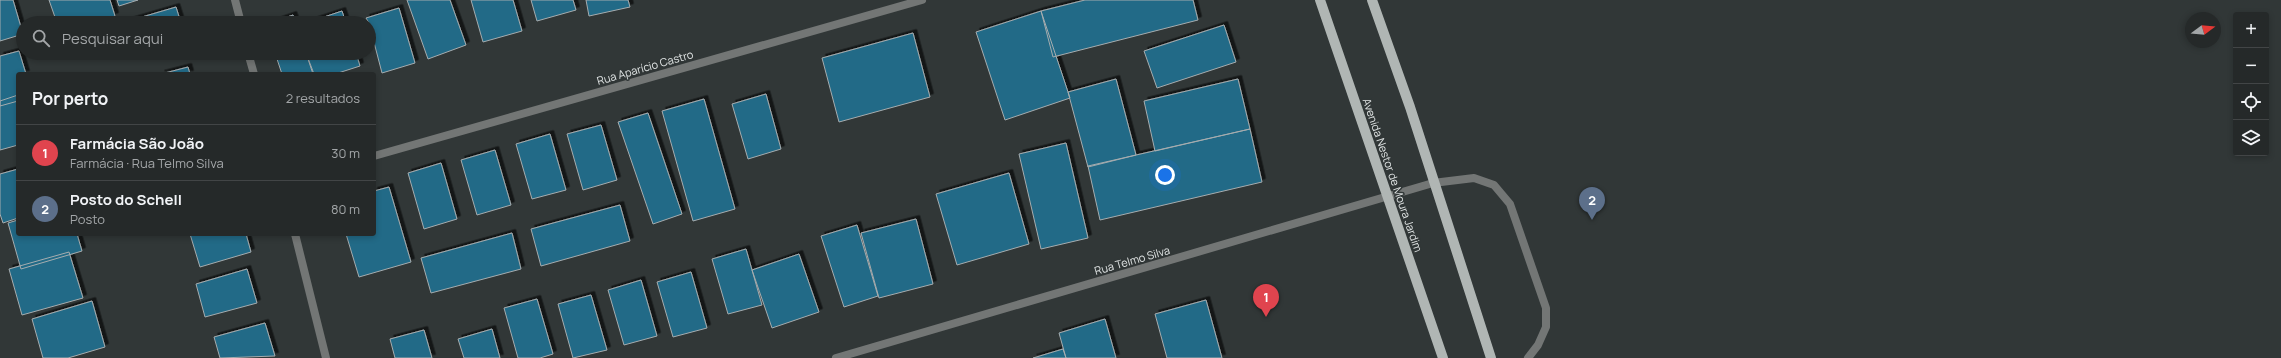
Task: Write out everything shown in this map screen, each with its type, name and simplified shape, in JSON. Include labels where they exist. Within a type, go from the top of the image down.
[{"type":"main road","name":"Avenida Nestor de Moura Jardim","points":[[1320,0],[1443,358]]},
{"type":"main road","points":[[1372,0],[1410,107],[1433,183],[1491,358]]},
{"type":"street","points":[[235,0],[239,16]]},
{"type":"street","name":"Rua Aparício Castro","points":[[376,155],[922,0]]},
{"type":"street","points":[[250,60],[253,72]]},
{"type":"street","name":"Rua Telmo Silva","points":[[836,358],[1433,183],[1474,178],[1494,185],[1510,204],[1546,308],[1546,326],[1538,345],[1528,358]]},
{"type":"street","points":[[296,236],[326,358]]},
{"type":"building","points":[[0,0],[13,0],[18,16],[16,16],[16,36],[0,41]]},
{"type":"building","points":[[49,0],[110,0],[115,16],[55,16]]},
{"type":"building","points":[[117,0],[138,0],[119,6]]},
{"type":"building","points":[[407,0],[450,0],[466,45],[428,59]]},
{"type":"building","points":[[471,0],[513,0],[522,31],[483,42]]},
{"type":"building","points":[[531,0],[573,0],[576,10],[537,21]]},
{"type":"building","points":[[586,0],[628,0],[630,7],[589,16]]},
{"type":"building","points":[[1085,0],[1193,0],[1198,20],[1053,57],[1041,11]]},
{"type":"building","points":[[176,7],[179,16],[145,16]]},
{"type":"building","points":[[399,8],[415,63],[382,73],[376,50],[376,16],[373,16]]},
{"type":"building","points":[[342,11],[344,16],[327,16]]},
{"type":"building","points":[[1041,11],[1070,98],[1005,120],[976,32]]},
{"type":"building","points":[[1224,25],[1236,62],[1157,88],[1144,51]]},
{"type":"building","points":[[913,33],[930,97],[839,122],[822,58]]},
{"type":"building","points":[[16,52],[16,60],[22,60],[25,72],[16,72],[16,102],[0,106],[0,56]]},
{"type":"building","points":[[277,60],[309,60],[313,72],[281,72]]},
{"type":"building","points":[[308,60],[358,60],[360,66],[341,72],[312,72]]},
{"type":"building","points":[[188,67],[189,72],[169,72]]},
{"type":"building","points":[[1116,79],[1136,155],[1088,167],[1068,92]]},
{"type":"building","points":[[1238,79],[1250,129],[1155,151],[1144,101]]},
{"type":"building","points":[[766,94],[781,149],[748,159],[732,104]]},
{"type":"building","points":[[16,96],[16,146],[0,150],[0,101]]},
{"type":"building","points":[[704,99],[735,209],[693,221],[662,111]]},
{"type":"building","points":[[648,113],[682,214],[653,224],[618,122]]},
{"type":"building","points":[[601,125],[617,180],[583,190],[567,134]]},
{"type":"building","points":[[1250,129],[1262,182],[1100,220],[1088,166]]},
{"type":"building","points":[[550,134],[566,190],[532,199],[516,144]]},
{"type":"building","points":[[1066,143],[1088,238],[1041,249],[1019,154]]},
{"type":"building","points":[[495,150],[511,205],[477,215],[461,160]]},
{"type":"building","points":[[441,163],[457,219],[424,229],[408,173]]},
{"type":"building","points":[[16,170],[16,219],[3,223],[0,214],[0,174]]},
{"type":"building","points":[[1009,173],[1029,244],[957,265],[936,194]]},
{"type":"building","points":[[389,187],[411,262],[359,277],[347,236],[376,236],[376,190]]},
{"type":"building","points":[[620,205],[630,241],[541,266],[531,229]]},
{"type":"building","points":[[916,219],[933,284],[879,298],[861,233]]},
{"type":"building","points":[[16,221],[16,236],[78,236],[82,251],[21,269],[8,223]]},
{"type":"building","points":[[857,225],[878,296],[844,307],[821,236]]},
{"type":"building","points":[[512,233],[521,269],[431,293],[421,258]]},
{"type":"building","points":[[191,236],[247,236],[251,252],[200,267]]},
{"type":"building","points":[[746,249],[762,305],[728,314],[712,259]]},
{"type":"building","points":[[69,252],[83,298],[22,315],[9,269]]},
{"type":"building","points":[[799,254],[819,312],[772,328],[752,270]]},
{"type":"building","points":[[247,269],[257,303],[205,317],[196,284]]},
{"type":"building","points":[[691,272],[707,328],[673,337],[657,282]]},
{"type":"building","points":[[641,280],[657,336],[624,345],[608,290]]},
{"type":"building","points":[[591,295],[607,350],[573,358],[558,304]]},
{"type":"building","points":[[537,299],[553,354],[540,358],[518,358],[504,308]]},
{"type":"building","points":[[1206,300],[1222,358],[1167,358],[1155,314]]},
{"type":"building","points":[[92,301],[105,347],[68,358],[43,358],[32,319]]},
{"type":"building","points":[[1105,319],[1116,358],[1066,358],[1059,333]]},
{"type":"building","points":[[265,323],[275,356],[220,358],[214,337]]},
{"type":"building","points":[[492,329],[500,358],[464,358],[458,339]]},
{"type":"building","points":[[424,330],[432,358],[395,358],[390,339]]},
{"type":"building","points":[[1063,349],[1066,358],[1033,358]]},
{"type":"place","name":"Posto do Schell","points":[[1592,220]]},
{"type":"place","name":"Farmácia São João","points":[[1266,317]]}]
